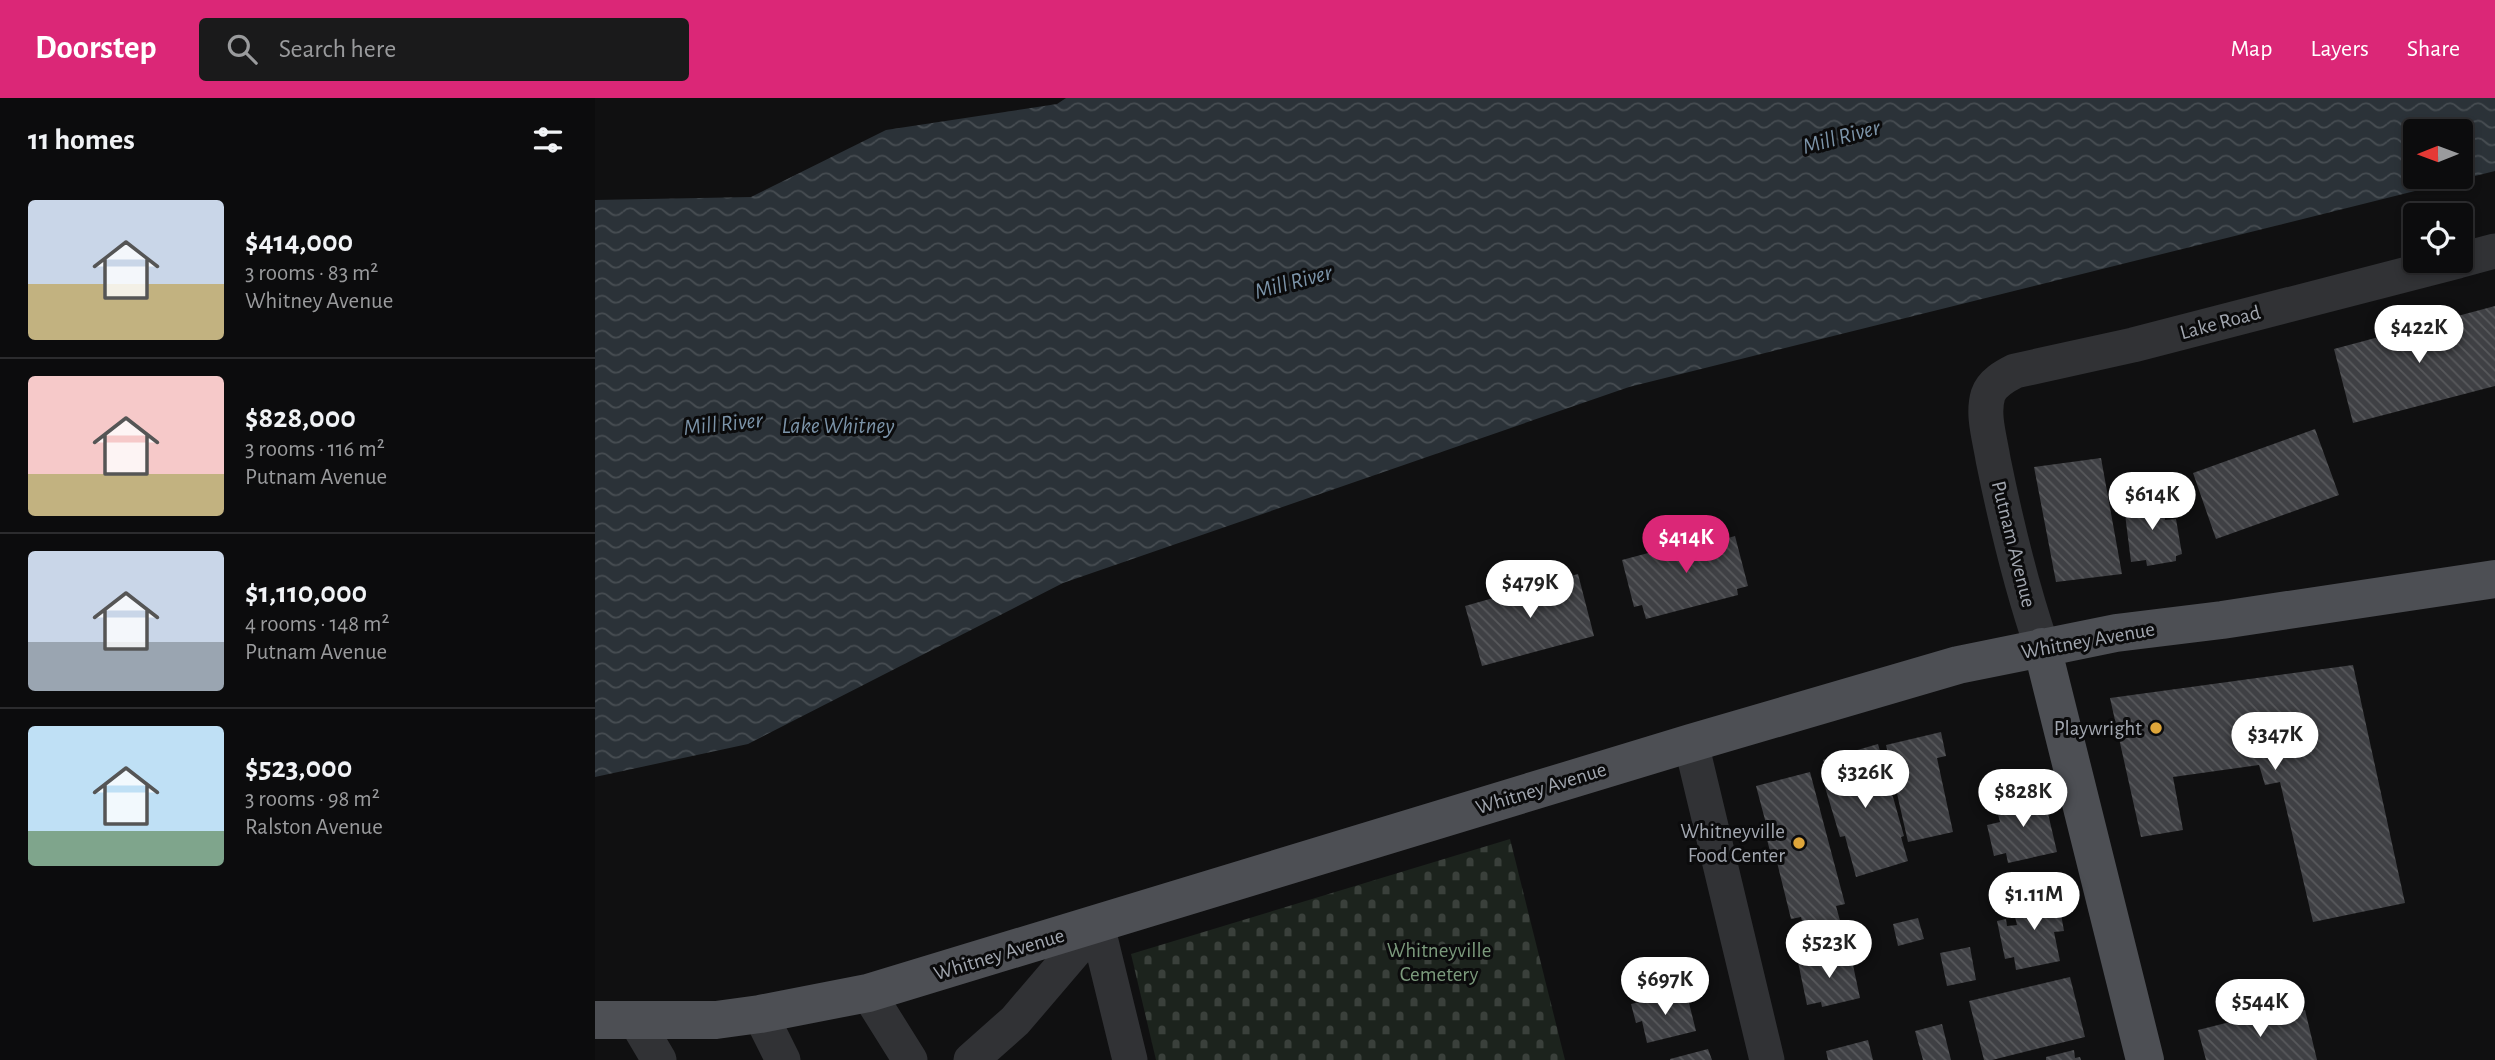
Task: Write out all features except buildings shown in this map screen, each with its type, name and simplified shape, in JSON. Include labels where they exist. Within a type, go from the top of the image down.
[{"type":"main road","name":"Whitney Avenue","points":[[595,1020],[716,1020],[868,993],[1691,743],[1958,665],[2116,632],[2222,620],[2495,579]]},
{"type":"main road","name":"Putnam Avenue","points":[[2042,648],[2145,1060]]},
{"type":"street","name":"Lake Road","points":[[2473,256],[2495,251]]},
{"type":"street","name":"Lake Road","points":[[1989,393],[2003,376],[2015,371],[2133,345],[2409,273]]},
{"type":"street","name":"Putnam Avenue","points":[[1989,393],[1986,412],[1998,482],[2020,577],[2042,648]]},
{"type":"street","points":[[1691,743],[1767,1060]]},
{"type":"street","points":[[971,1060],[1015,1021],[1097,925]]},
{"type":"street","points":[[1097,925],[1130,1060]]},
{"type":"street","points":[[868,993],[910,1060]]},
{"type":"street","points":[[761,1014],[783,1060]]},
{"type":"street","points":[[636,1021],[659,1060]]},
{"type":"green space","name":"Whitneyville Cemetery","points":[[1510,839],[1565,1060],[1156,1060],[1131,954]]},
{"type":"water","name":"Lake Whitney","points":[[1066,98],[2495,98],[2495,171],[2473,176],[2473,119],[2403,119],[2403,189],[2423,189],[1629,387],[1063,583],[748,744],[595,777],[595,200],[751,197],[886,130],[1057,104]]},
{"type":"place","name":"Playwright","points":[[2156,728]]},
{"type":"place","name":"Whitneyville Food Center","points":[[1799,843]]},
{"type":"water label","name":"Mill River","points":[[1841,136]]},
{"type":"water label","name":"Mill River","points":[[1293,281]]},
{"type":"water label","name":"Mill River","points":[[723,423]]}]
